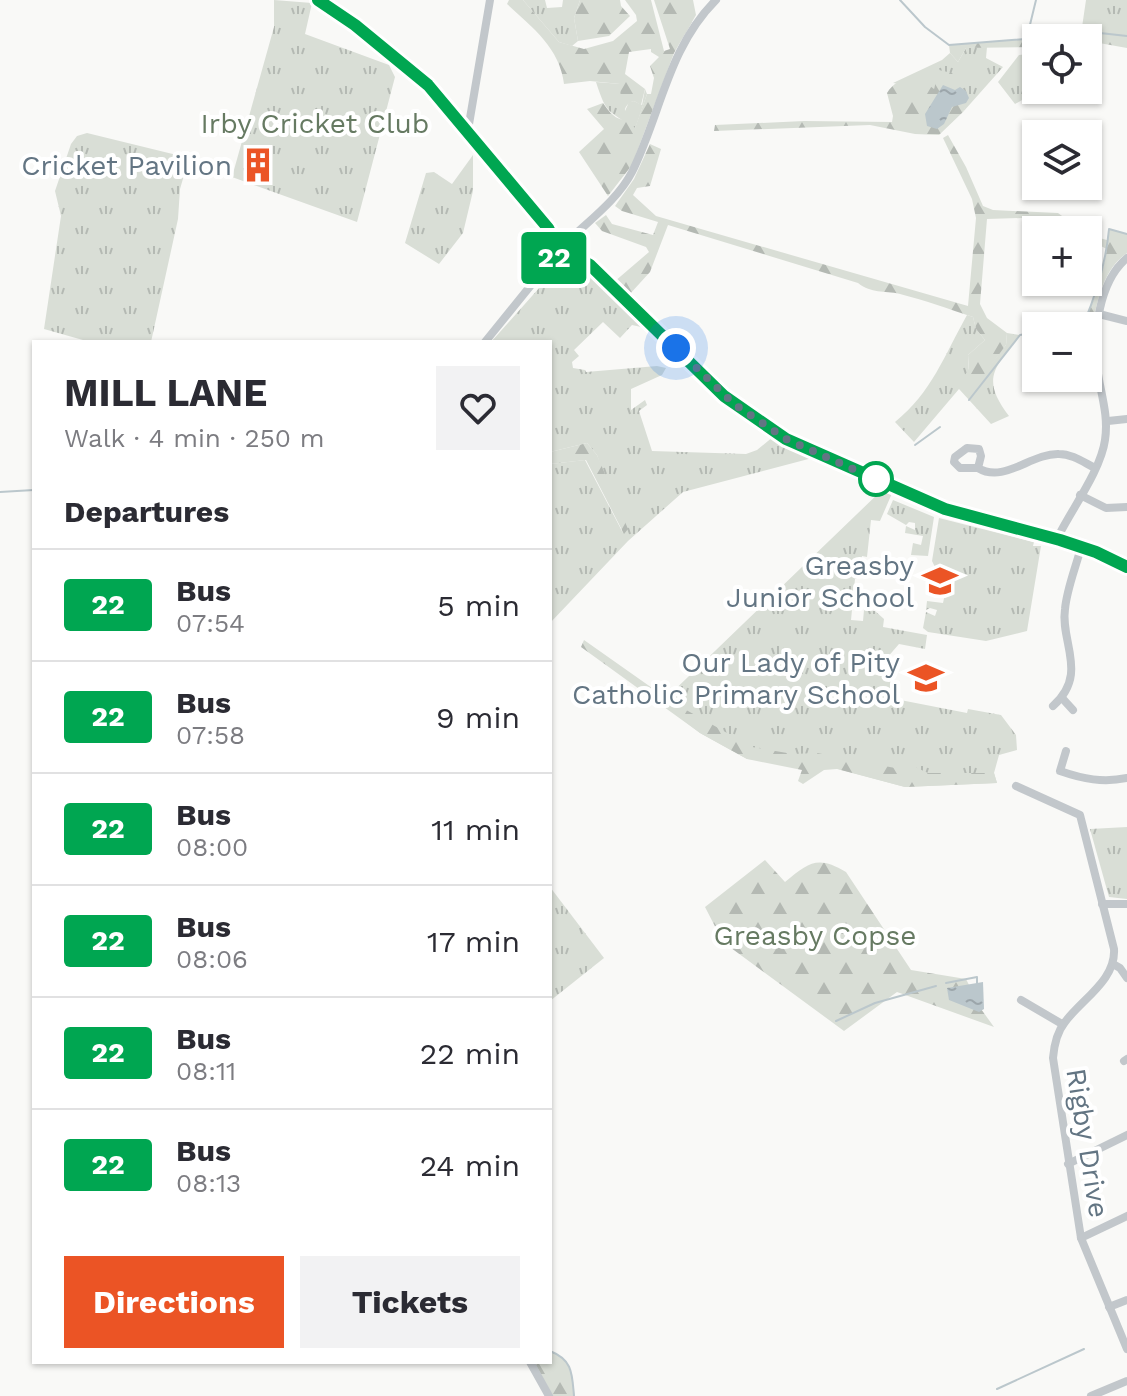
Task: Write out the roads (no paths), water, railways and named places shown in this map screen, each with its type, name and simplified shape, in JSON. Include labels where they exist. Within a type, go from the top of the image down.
[{"type":"street","points":[[318,0],[406,65],[468,130],[494,165],[535,210],[554,240]]},
{"type":"street","points":[[468,130],[490,0]]},
{"type":"street","points":[[569,240],[617,193],[632,172],[682,45],[700,16],[716,0]]},
{"type":"street","points":[[560,237],[569,240],[572,255],[563,261],[553,258],[550,251],[554,240],[560,237]]},
{"type":"street","points":[[572,255],[590,265],[724,396],[786,439],[945,509],[1060,540],[1127,567]]},
{"type":"street","points":[[487,340],[553,258]]},
{"type":"street","points":[[1100,312],[1115,270],[1127,258]]},
{"type":"street","points":[[1102,315],[1127,321]]},
{"type":"street","points":[[1060,540],[1060,533],[1105,444],[1108,421],[1101,392]]},
{"type":"street","points":[[1108,421],[1127,419]]},
{"type":"street","points":[[978,468],[1001,473],[1039,457],[1058,454],[1073,457],[1095,468]]},
{"type":"street","points":[[1080,495],[1106,508],[1127,507]]},
{"type":"street","points":[[1053,706],[1062,698],[1070,677],[1072,658],[1064,611],[1081,547]]},
{"type":"street","points":[[1062,698],[1073,710]]},
{"type":"street","points":[[1066,751],[1060,771],[1083,779],[1115,781],[1127,778]]},
{"type":"street","points":[[1016,786],[1080,815],[1114,949],[1113,964],[1105,978],[1062,1024],[1021,1000]]},
{"type":"street","points":[[1102,904],[1127,904]]},
{"type":"street","points":[[1113,964],[1127,978]]},
{"type":"street","name":"Rigby Drive","points":[[1062,1024],[1054,1044],[1053,1058],[1081,1238],[1127,1349]]},
{"type":"street","points":[[1068,1164],[1127,1135]]},
{"type":"street","points":[[1081,1238],[1127,1216]]},
{"type":"street","points":[[1109,1307],[1127,1300]]},
{"type":"street","points":[[531,1364],[549,1396]]},
{"type":"street","points":[[1091,1396],[1127,1381]]},
{"type":"water","points":[[943,85],[955,90],[960,87],[969,98],[966,103],[952,107],[944,124],[937,129],[927,126],[925,114]]},
{"type":"water","points":[[983,982],[984,1009],[979,1012],[949,1000],[947,988]]},
{"type":"waterway","points":[[900,0],[925,27],[949,45],[1100,33],[1127,36]]},
{"type":"waterway","points":[[1030,24],[1036,0]]},
{"type":"waterway","points":[[1088,312],[1106,254],[1109,229],[1127,234]]},
{"type":"waterway","points":[[969,400],[1022,335]]},
{"type":"waterway","points":[[915,445],[940,427]]},
{"type":"waterway","points":[[0,492],[32,490]]},
{"type":"waterway","points":[[946,983],[977,977],[977,983]]},
{"type":"waterway","points":[[836,1021],[875,1003],[936,986]]},
{"type":"waterway","points":[[997,1389],[1084,1349]]},
{"type":"waterway","points":[[552,1352],[567,1363],[572,1374],[574,1396]]},
{"type":"place","name":"Cricket Pavilion","points":[[258,165]]},
{"type":"place","name":"Greasby Junior School","points":[[940,581]]},
{"type":"place","name":"Our Lady of Pity Catholic Primary School","points":[[926,678]]},
{"type":"park label","name":"Irby Cricket Club","points":[[315,123]]},
{"type":"park label","name":"Greasby Copse","points":[[815,935]]}]
